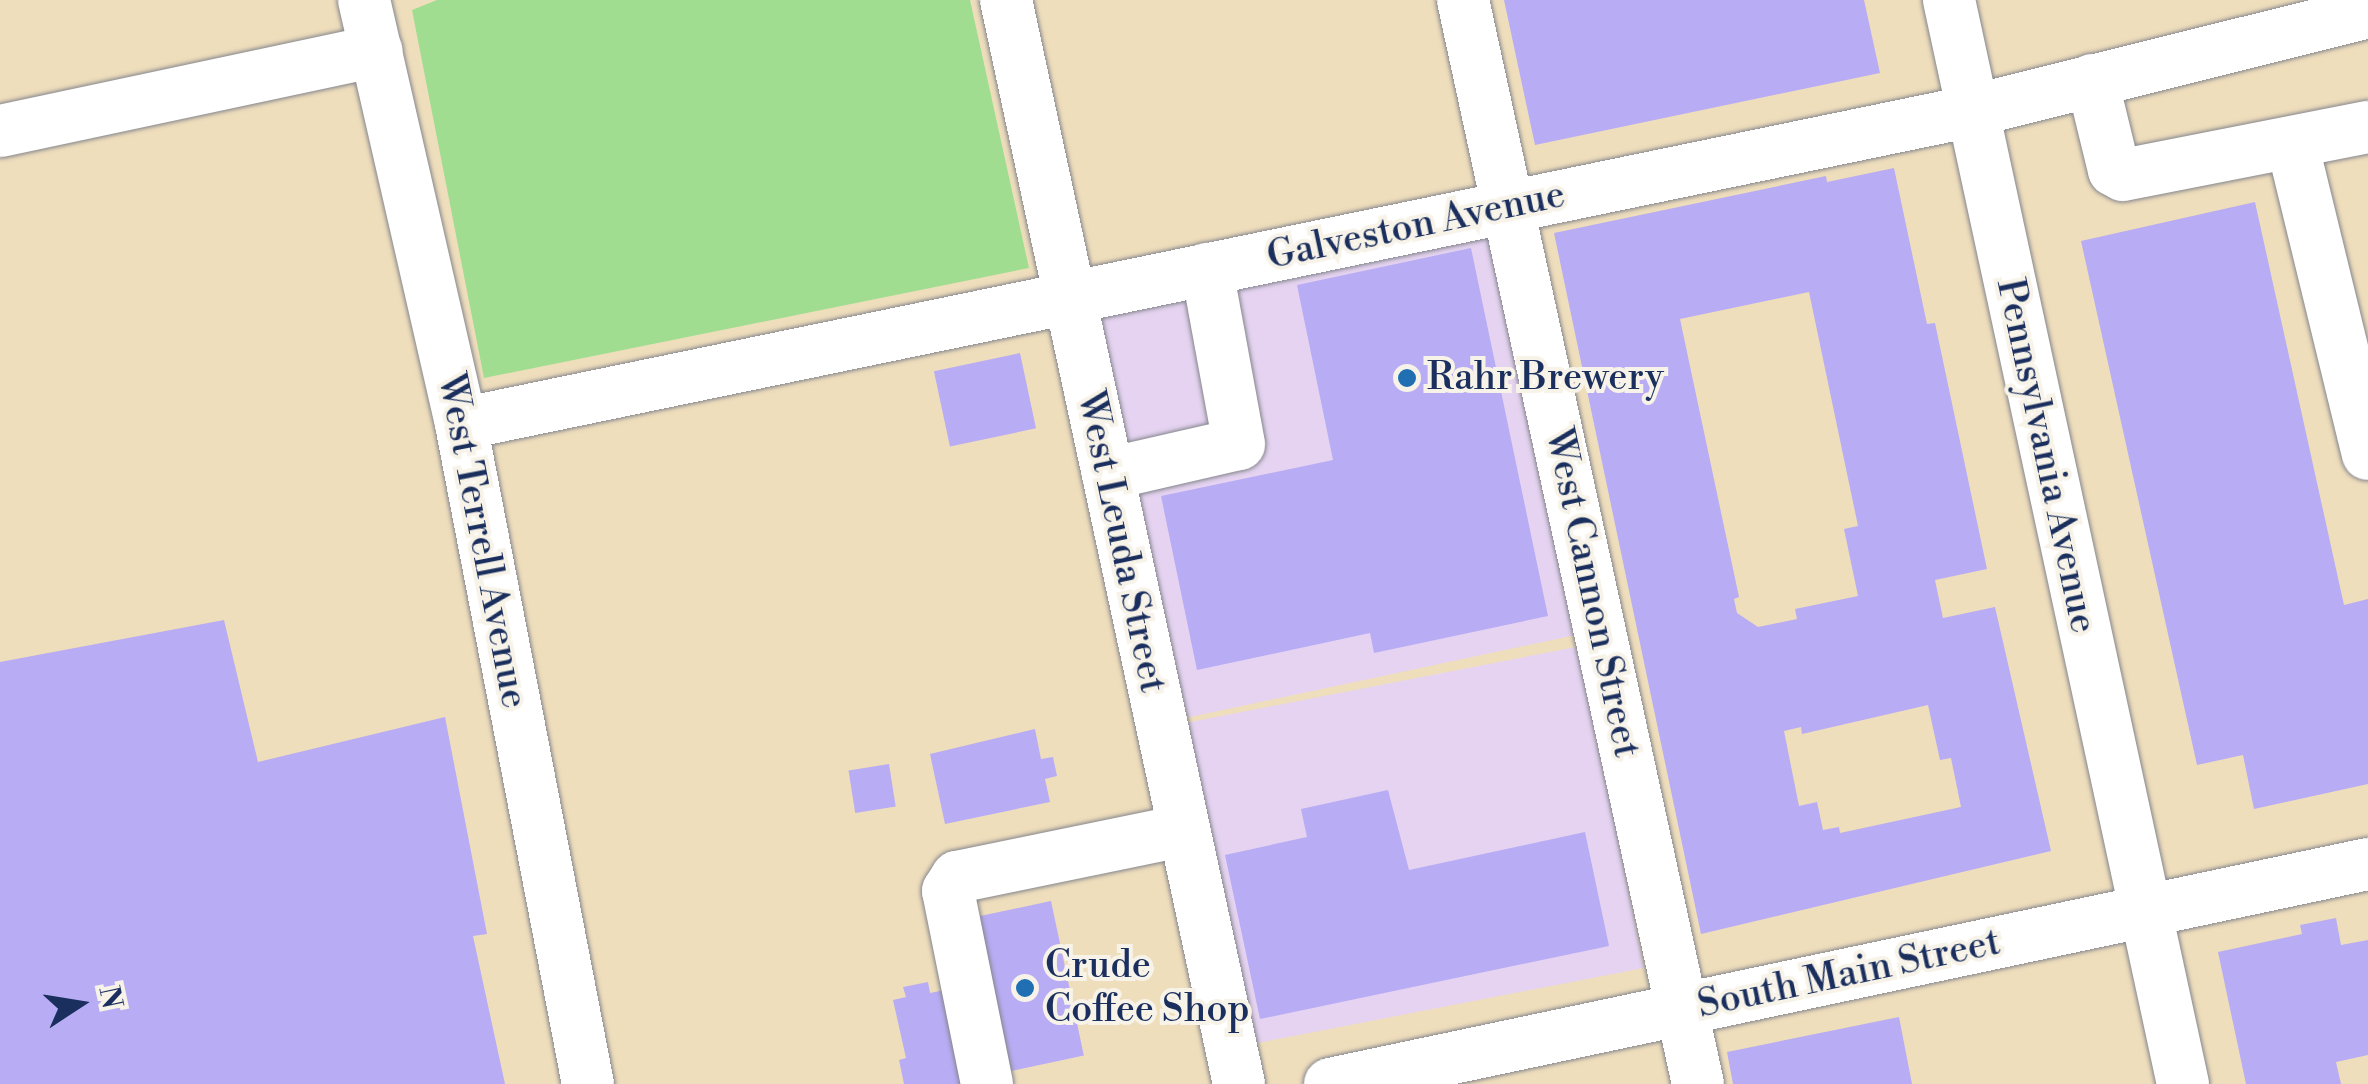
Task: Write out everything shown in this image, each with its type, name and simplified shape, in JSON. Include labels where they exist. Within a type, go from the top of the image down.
[{"type":"street","name":"West Terrell Avenue","points":[[364,0],[461,424],[588,1084]]},
{"type":"street","name":"West Leuda Street","points":[[1006,0],[1239,1084]]},
{"type":"street","name":"West Cannon Street","points":[[1463,0],[1508,207],[1666,852],[1682,1010],[1698,1084]]},
{"type":"street","name":"Pennsylvania Avenue","points":[[1949,0],[2183,1084]]},
{"type":"street","name":"Galveston Avenue","points":[[461,424],[1508,207],[1764,171],[1972,110],[2368,12]]},
{"type":"street","points":[[0,131],[377,50]]},
{"type":"street","points":[[2092,80],[2114,170],[2123,175],[2368,127]]},
{"type":"street","points":[[2292,143],[2368,454]]},
{"type":"street","points":[[1108,474],[1240,444],[1207,269]]},
{"type":"street","points":[[987,1084],[948,891],[957,877],[1182,831]]},
{"type":"street","name":"South Main Street","points":[[1330,1084],[2368,864]]},
{"type":"shaded area","points":[[1494,223],[1581,634],[1174,720],[1087,309]]},
{"type":"shaded area","points":[[1581,646],[1644,968],[1248,1045],[1185,723]]},
{"type":"green space","points":[[437,0],[970,0],[1029,268],[484,378],[412,10]]},
{"type":"building","points":[[1504,0],[1864,0],[1880,73],[1535,145]]},
{"type":"building","points":[[1894,168],[1927,324],[1935,323],[1987,569],[1935,580],[1943,618],[1995,607],[2051,851],[1701,934],[1554,233],[1826,176],[1827,182]],"holes":[[[1809,292],[1858,526],[1844,529],[1858,596],[1795,609],[1797,619],[1758,627],[1737,613],[1734,599],[1739,597],[1680,319]],[[1928,705],[1940,760],[1951,758],[1961,807],[1840,833],[1839,827],[1823,830],[1817,802],[1799,806],[1784,731],[1801,727],[1802,734]]]},
{"type":"building","points":[[2255,202],[2344,605],[2368,599],[2368,784],[2254,809],[2243,755],[2197,765],[2081,241]]},
{"type":"building","name":"Rahr Brewery","points":[[1471,248],[1548,616],[1374,653],[1370,633],[1197,670],[1161,496],[1333,460],[1297,285]]},
{"type":"building","points":[[1020,353],[1036,428],[950,447],[934,371]]},
{"type":"building","points":[[224,620],[258,762],[445,717],[487,934],[473,936],[505,1084],[0,1084],[0,662]]},
{"type":"building","points":[[1035,729],[1041,759],[1053,757],[1057,776],[1045,779],[1050,802],[945,824],[930,754]]},
{"type":"building","points":[[889,764],[896,806],[855,813],[849,770]]},
{"type":"building","points":[[1388,790],[1409,870],[1585,832],[1609,946],[1260,1019],[1225,855],[1307,837],[1301,809]]},
{"type":"building","name":"Crude Coffee Shop","points":[[1051,901],[1084,1056],[999,1074],[966,919]]},
{"type":"building","points":[[2336,918],[2341,945],[2368,940],[2368,1055],[2336,1062],[2341,1084],[2246,1084],[2218,952],[2302,934],[2300,925]]},
{"type":"building","points":[[928,982],[930,993],[950,989],[971,1084],[904,1084],[899,1060],[906,1058],[893,1000],[906,997],[903,987]]},
{"type":"building","points":[[1899,1017],[1912,1084],[1733,1084],[1727,1052]]},
{"type":"place","name":"Rahr Brewery","points":[[1407,378]]},
{"type":"place","name":"Crude Coffee Shop","points":[[1025,988]]}]
